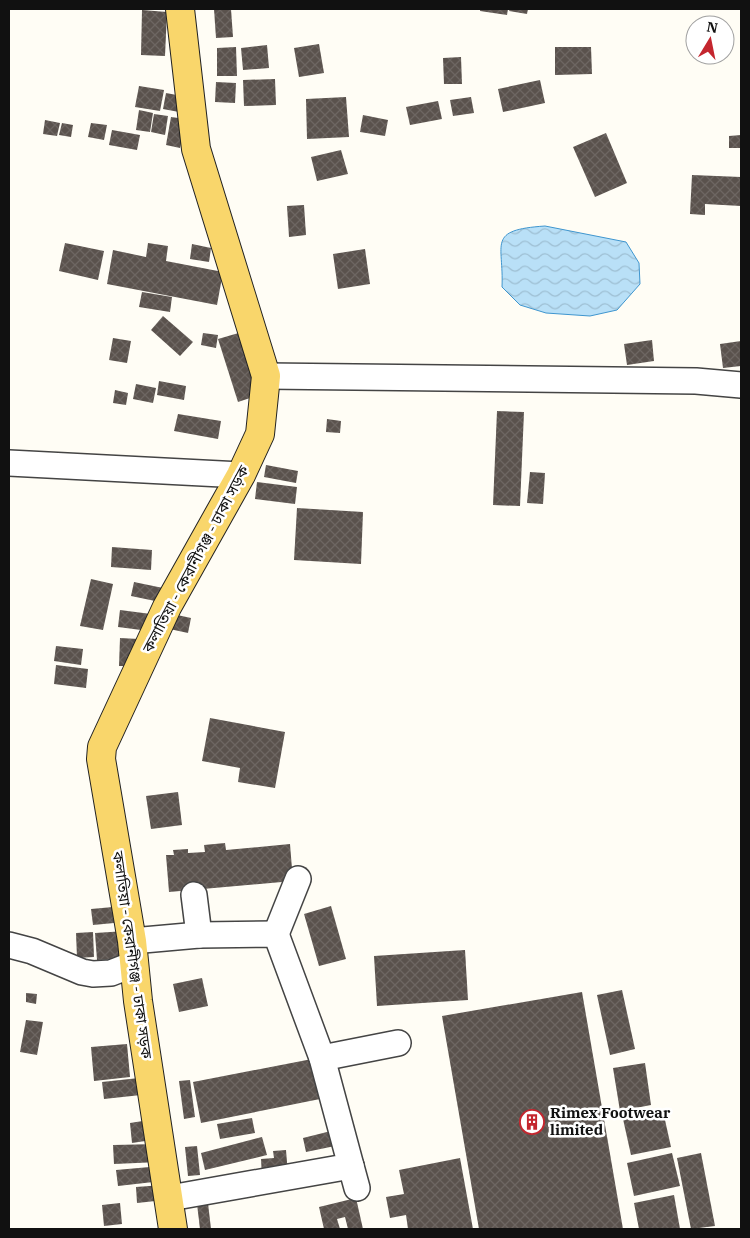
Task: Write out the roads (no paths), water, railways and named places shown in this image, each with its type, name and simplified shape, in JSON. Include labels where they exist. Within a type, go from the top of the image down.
[{"type":"main road","name":"কলাতিয়া - কেরানীগঞ্জ - ঢাকা সড়ক","points":[[173,1229],[170,1198],[138,1001],[133,952],[101,759],[102,747],[167,607],[241,475],[260,434],[266,376],[196,149],[180,9]]},
{"type":"street","points":[[266,376],[696,381],[741,385]]},
{"type":"street","points":[[9,463],[241,475]]},
{"type":"street","points":[[170,1198],[354,1177],[322,1058],[276,934],[298,879]]},
{"type":"street","points":[[194,895],[199,935]]},
{"type":"street","points":[[9,945],[32,951],[82,972],[93,974],[111,972],[133,952],[199,935],[276,934]]},
{"type":"street","points":[[322,1058],[398,1043]]},
{"type":"water","points":[[545,226],[626,242],[639,263],[640,284],[617,310],[590,316],[546,313],[520,305],[502,287],[502,242],[506,235],[514,231]]},
{"type":"place","name":"Rimex Footwear limited","points":[[532,1122]]}]
